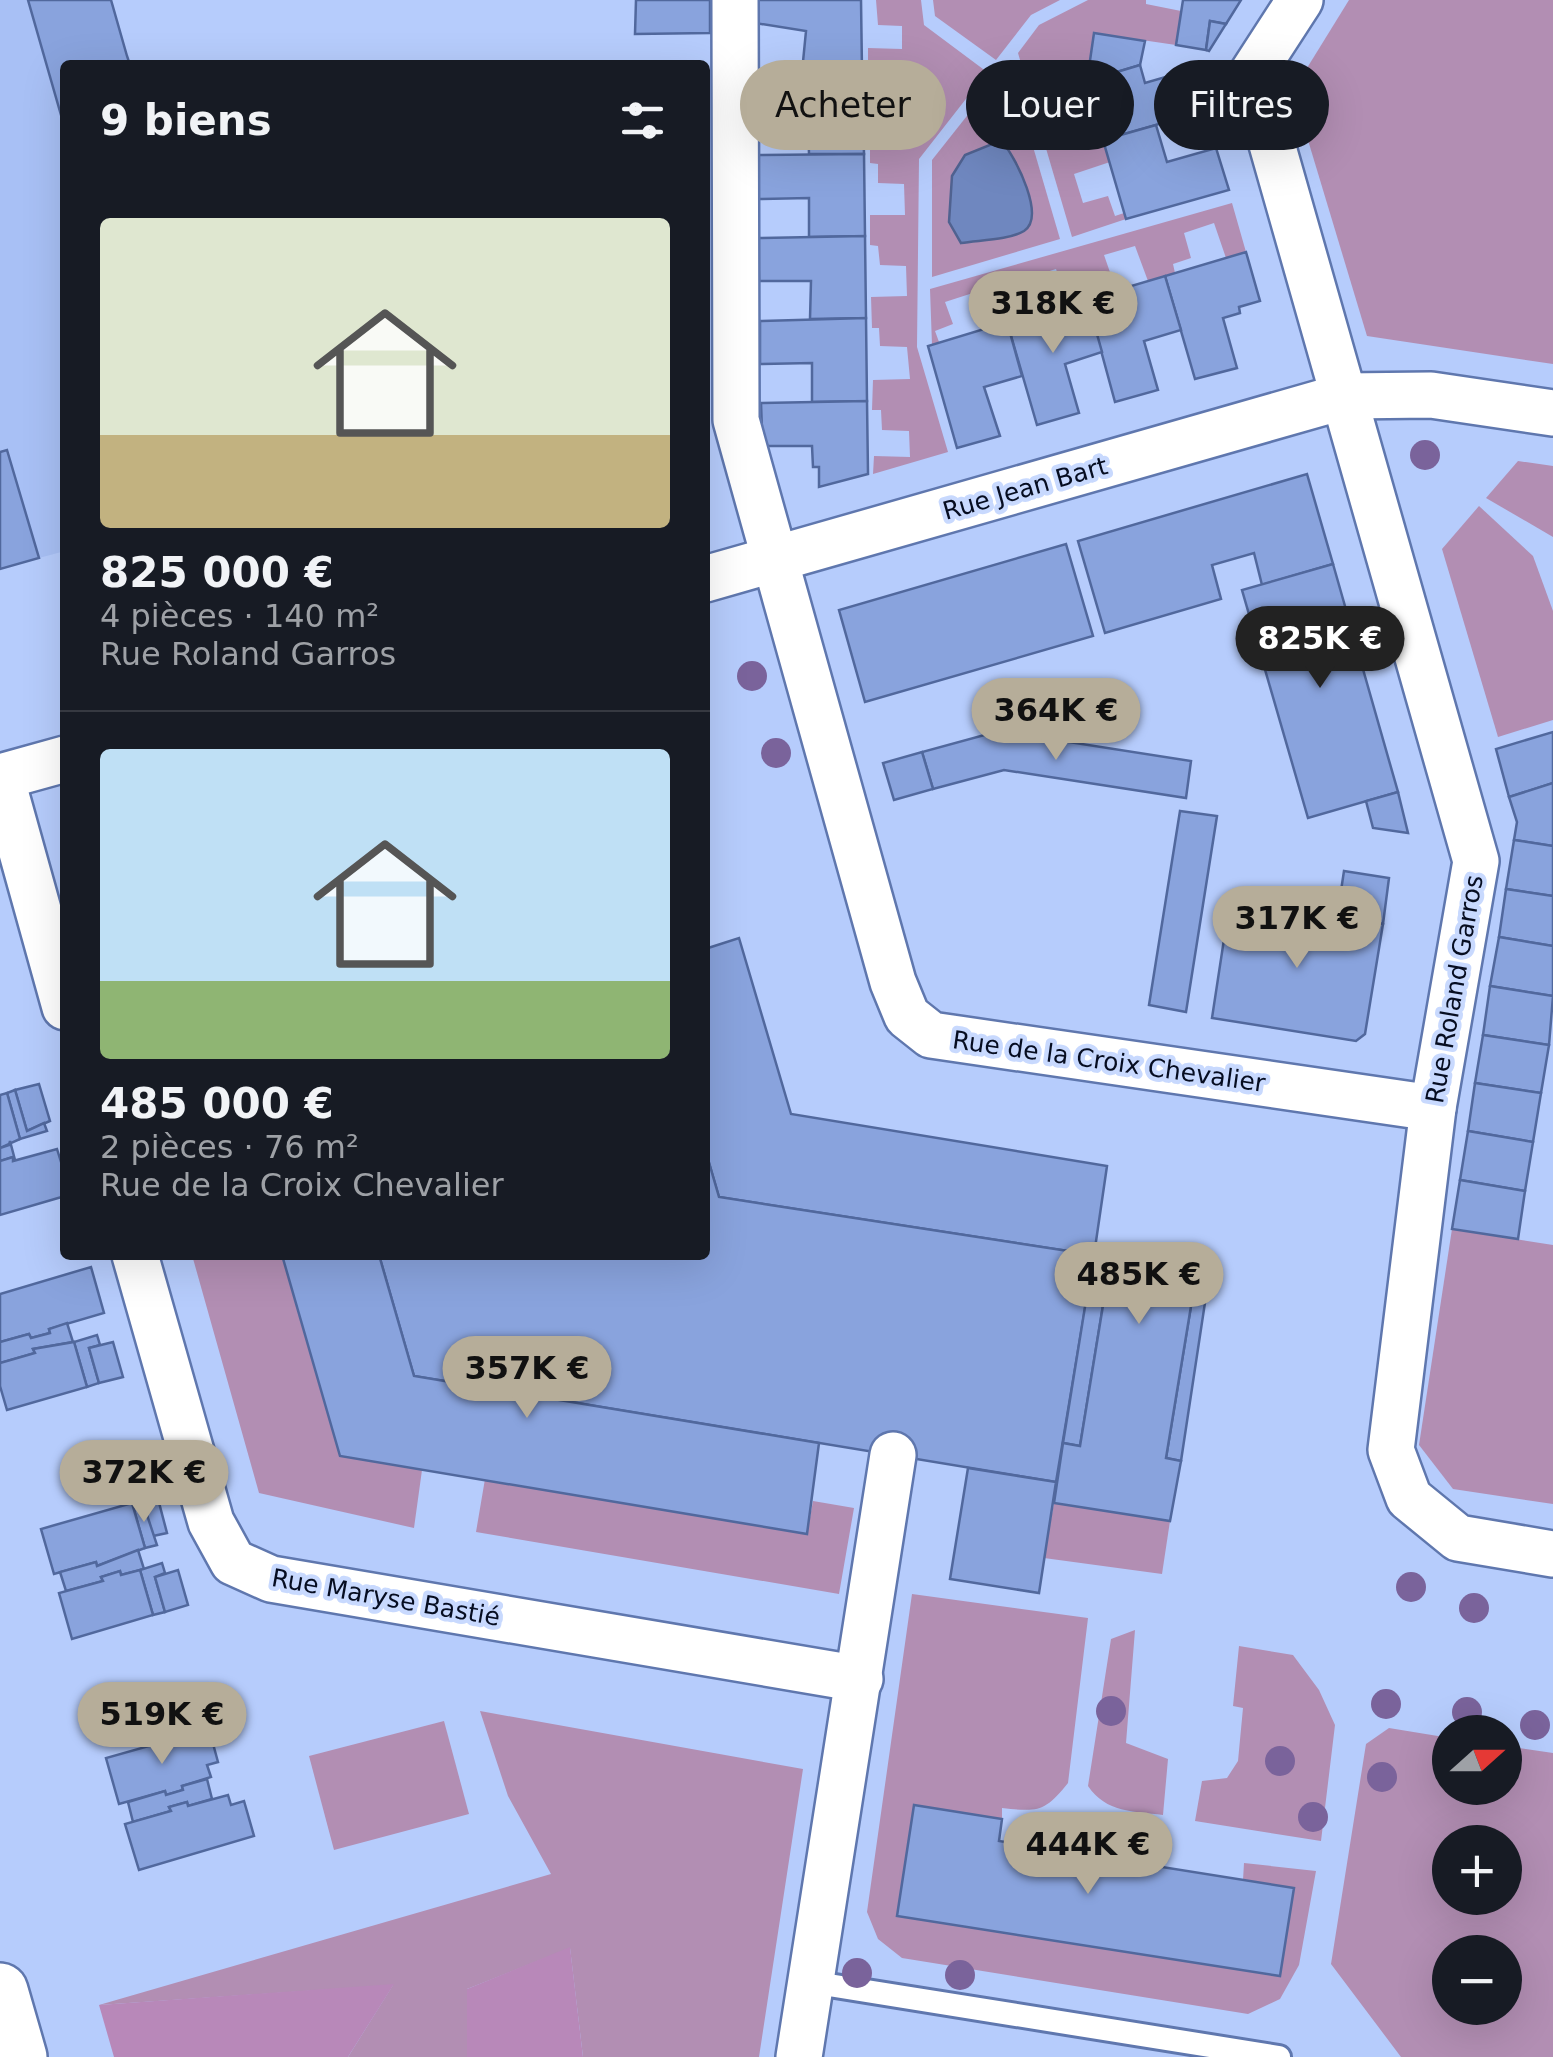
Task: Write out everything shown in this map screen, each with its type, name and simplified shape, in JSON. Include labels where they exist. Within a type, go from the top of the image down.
[{"type":"street","name":"Rue de la Croix Chevalier","points":[[735,0],[736,420],[893,982],[907,1016],[931,1035],[1433,1108]]},
{"type":"street","name":"Rue Roland Garros","points":[[1300,0],[1252,74],[1476,861],[1433,1108],[1391,1450],[1409,1498],[1458,1538],[1553,1554]]},
{"type":"street","name":"Rue Jean Bart","points":[[710,577],[1344,396],[1432,394],[1553,413]]},
{"type":"street","points":[[60,760],[0,777],[60,988]]},
{"type":"street","name":"Rue Maryse Bastié","points":[[136,1260],[210,1522],[233,1562],[271,1578],[860,1679]]},
{"type":"street","points":[[799,2057],[893,1455]]},
{"type":"street","points":[[0,1990],[19,2057]]},
{"type":"lane","points":[[810,1982],[1279,2057]]},
{"type":"shaded area","points":[[0,0],[28,0],[60,112],[60,552],[39,558],[7,451],[0,452]]},
{"type":"shaded area","points":[[876,0],[921,0],[924,25],[971,60],[966,60],[966,99],[946,124],[946,60],[868,60],[868,48],[902,49],[902,26],[878,25]]},
{"type":"shaded area","points":[[933,0],[1060,0],[1031,15],[996,60],[935,16]]},
{"type":"shaded area","points":[[1088,0],[1146,0],[1146,4],[1181,11],[1176,45],[1094,33],[1090,60],[1020,60],[1018,53],[1039,25]]},
{"type":"shaded area","points":[[1349,0],[1553,0],[1553,364],[1367,336],[1311,150],[1329,150],[1329,60],[1312,60]]},
{"type":"shaded area","points":[[966,117],[966,150],[1034,150],[1060,239],[932,277],[932,160],[940,150],[946,150],[946,142]]},
{"type":"shaded area","points":[[870,150],[926,150],[919,159],[917,347],[948,452],[873,474],[874,456],[910,457],[909,431],[882,430],[881,410],[872,410],[873,380],[910,379],[907,347],[880,346],[879,328],[872,328],[871,297],[907,296],[906,266],[880,265],[878,246],[870,245],[870,215],[905,215],[904,184],[878,183],[878,164],[870,163]]},
{"type":"shaded area","points":[[977,150],[1008,150],[1031,201],[1030,224],[1024,231],[961,243],[949,222],[952,176],[965,155]]},
{"type":"shaded area","points":[[1046,150],[1107,150],[1110,162],[1074,174],[1083,203],[1108,196],[1115,216],[1124,213],[1126,219],[1072,237]]},
{"type":"shaded area","points":[[1232,203],[1246,252],[1226,258],[1214,223],[1184,233],[1191,258],[1173,264],[1175,273],[1148,281],[1135,246],[1104,255],[1113,281],[1093,287],[1096,296],[1068,304],[1056,269],[1024,279],[1032,304],[1014,310],[1017,319],[988,328],[976,292],[945,302],[953,324],[935,331],[939,342],[932,345],[930,289]]},
{"type":"shaded area","points":[[1518,461],[1553,466],[1553,537],[1486,498]]},
{"type":"shaded area","points":[[1479,506],[1533,556],[1553,611],[1553,720],[1498,737],[1442,549]]},
{"type":"shaded area","points":[[1452,1229],[1553,1245],[1553,1504],[1453,1489],[1419,1445]]},
{"type":"shaded area","points":[[193,1260],[283,1260],[340,1456],[422,1470],[414,1528],[259,1493]]},
{"type":"shaded area","points":[[485,1479],[807,1534],[813,1501],[854,1508],[839,1594],[476,1532]]},
{"type":"shaded area","points":[[1054,1503],[1170,1521],[1162,1574],[1044,1558]]},
{"type":"shaded area","points":[[912,1594],[1088,1618],[1068,1783],[1040,1808],[1002,1808],[1002,1819],[914,1805],[897,1916],[1280,1976],[1293,1889],[1243,1880],[1244,1863],[1316,1871],[1299,1965],[1280,1999],[1248,2014],[902,1958],[878,1939],[867,1912]]},
{"type":"shaded area","points":[[1135,1630],[1126,1743],[1168,1759],[1163,1815],[1112,1806],[1088,1786],[1111,1639]]},
{"type":"shaded area","points":[[1239,1646],[1293,1655],[1319,1690],[1335,1725],[1321,1841],[1195,1821],[1202,1781],[1227,1778],[1238,1761],[1243,1708],[1233,1706]]},
{"type":"shaded area","points":[[480,1711],[803,1769],[759,2057],[583,2057],[570,1948],[467,1989],[467,2057],[348,2057],[393,1985],[99,2005],[551,1874],[508,1796]]},
{"type":"shaded area","points":[[444,1721],[469,1814],[334,1850],[309,1756]]},
{"type":"shaded area","points":[[1389,1728],[1432,1735],[1432,1805],[1522,1805],[1522,1748],[1553,1753],[1553,2057],[1401,2057],[1331,1964],[1366,1744]]},
{"type":"shaded area","points":[[570,1947],[583,2057],[467,2057],[467,1989]]},
{"type":"shaded area","points":[[394,1984],[348,2057],[114,2057],[99,2005]]},
{"type":"building","points":[[28,0],[111,0],[129,60],[60,60],[60,112]]},
{"type":"building","points":[[636,0],[710,0],[710,33],[635,34]]},
{"type":"building","points":[[755,0],[861,0],[862,60],[803,60],[806,31],[755,23]]},
{"type":"building","points":[[1183,0],[1241,0],[1226,24],[1210,21],[1206,50],[1176,45]]},
{"type":"building","points":[[1210,21],[1226,24],[1209,51],[1206,50]]},
{"type":"building","points":[[1094,33],[1145,41],[1140,65],[1134,67],[1134,60],[1090,60]]},
{"type":"building","points":[[1140,65],[1145,83],[1154,80],[1154,126],[1134,131],[1134,67]]},
{"type":"building","points":[[1154,126],[1154,150],[1163,150],[1167,162],[1217,150],[1229,190],[1126,219],[1106,150],[1134,150],[1134,131]]},
{"type":"building","points":[[809,150],[864,150],[864,154],[809,154]]},
{"type":"building","points":[[864,154],[865,236],[809,237],[809,198],[758,199],[757,155]]},
{"type":"building","points":[[865,236],[866,318],[810,319],[811,281],[759,281],[758,238]]},
{"type":"building","points":[[1246,252],[1260,301],[1239,307],[1240,313],[1223,318],[1237,368],[1195,379],[1165,276]]},
{"type":"building","points":[[1165,276],[1181,330],[1144,341],[1158,390],[1115,402],[1087,299]]},
{"type":"building","points":[[1087,299],[1102,352],[1065,364],[1079,413],[1037,425],[1007,322]]},
{"type":"building","points":[[866,318],[867,401],[812,402],[812,363],[760,364],[760,321]]},
{"type":"building","points":[[1007,322],[1022,376],[984,387],[1000,436],[957,448],[928,346]]},
{"type":"building","points":[[867,401],[868,474],[819,487],[819,467],[813,467],[812,446],[766,446],[761,403]]},
{"type":"building","points":[[7,450],[39,558],[0,569],[0,452]]},
{"type":"building","points":[[1307,474],[1333,564],[1262,585],[1254,553],[1212,565],[1221,599],[1105,633],[1078,541]]},
{"type":"building","points":[[1066,544],[1093,636],[865,702],[839,610]]},
{"type":"building","points":[[1333,564],[1398,792],[1308,818],[1242,590]]},
{"type":"building","points":[[999,731],[1191,761],[1186,798],[1004,770],[933,789],[922,752]]},
{"type":"building","points":[[1553,732],[1553,783],[1509,797],[1496,749]]},
{"type":"building","points":[[922,752],[933,789],[894,800],[883,763]]},
{"type":"building","points":[[1553,783],[1553,846],[1514,840],[1517,822],[1509,797]]},
{"type":"building","points":[[1398,792],[1408,833],[1373,828],[1366,801]]},
{"type":"building","points":[[1180,811],[1217,816],[1186,1012],[1149,1005]]},
{"type":"building","points":[[1514,840],[1553,846],[1553,896],[1506,889]]},
{"type":"building","points":[[1344,871],[1389,878],[1383,924],[1337,917]]},
{"type":"building","points":[[1506,889],[1553,896],[1553,946],[1499,937]]},
{"type":"building","points":[[1230,900],[1383,924],[1365,1034],[1356,1041],[1212,1018]]},
{"type":"building","points":[[1499,937],[1553,946],[1553,996],[1490,986]]},
{"type":"building","points":[[739,938],[791,1114],[1107,1166],[1094,1255],[719,1197],[710,1166],[710,947]]},
{"type":"building","points":[[1490,986],[1553,996],[1549,1045],[1483,1035]]},
{"type":"building","points":[[1483,1035],[1549,1045],[1541,1093],[1475,1083]]},
{"type":"building","points":[[1475,1083],[1541,1093],[1533,1142],[1468,1131]]},
{"type":"building","points":[[39,1084],[50,1121],[27,1131],[15,1090]]},
{"type":"building","points":[[15,1090],[27,1131],[44,1123],[47,1131],[20,1139],[7,1093]]},
{"type":"building","points":[[7,1093],[20,1139],[0,1148],[0,1095]]},
{"type":"building","points":[[1468,1131],[1533,1142],[1525,1191],[1460,1180]]},
{"type":"building","points":[[10,1141],[15,1160],[13,1157],[0,1161],[0,1148]]},
{"type":"building","points":[[57,1149],[60,1197],[0,1215],[0,1161],[13,1157],[13,1161]]},
{"type":"building","points":[[710,1166],[719,1197],[1094,1255],[1056,1482],[414,1376],[380,1260],[710,1260]]},
{"type":"building","points":[[1460,1180],[1525,1191],[1518,1239],[1452,1229]]},
{"type":"building","points":[[1095,1245],[1211,1263],[1181,1461],[1166,1458],[1193,1294],[1107,1281],[1080,1446],[1063,1443]]},
{"type":"building","points":[[283,1260],[380,1260],[414,1376],[819,1443],[807,1534],[340,1456]]},
{"type":"building","points":[[91,1267],[104,1313],[49,1329],[50,1333],[0,1342],[0,1294]]},
{"type":"building","points":[[1107,1281],[1193,1294],[1166,1458],[1181,1461],[1170,1521],[1054,1503],[1063,1443],[1080,1446]]},
{"type":"building","points":[[67,1323],[73,1342],[33,1349],[35,1353],[0,1363],[0,1342],[50,1333],[49,1329]]},
{"type":"building","points":[[97,1335],[100,1345],[89,1348],[99,1383],[87,1387],[74,1342]]},
{"type":"building","points":[[74,1342],[87,1387],[7,1410],[0,1386],[0,1363],[35,1353],[33,1349]]},
{"type":"building","points":[[113,1342],[123,1377],[99,1383],[89,1348]]},
{"type":"building","points":[[968,1468],[1056,1482],[1039,1593],[950,1579]]},
{"type":"building","points":[[157,1495],[167,1533],[153,1536],[142,1500]]},
{"type":"building","points":[[142,1500],[157,1545],[145,1548],[132,1503]]},
{"type":"building","points":[[132,1503],[145,1548],[97,1566],[96,1562],[54,1574],[41,1529]]},
{"type":"building","points":[[138,1550],[144,1569],[121,1575],[120,1571],[101,1577],[103,1581],[66,1591],[60,1572],[96,1562],[97,1566]]},
{"type":"building","points":[[162,1563],[165,1573],[155,1577],[165,1612],[153,1615],[140,1570]]},
{"type":"building","points":[[140,1570],[153,1615],[72,1639],[59,1593],[103,1581],[101,1577],[120,1571],[121,1575]]},
{"type":"building","points":[[178,1570],[188,1605],[165,1612],[155,1577]]},
{"type":"building","points":[[209,1729],[218,1762],[207,1765],[211,1777],[166,1795],[165,1791],[119,1804],[106,1758]]},
{"type":"building","points":[[207,1779],[212,1799],[169,1807],[171,1811],[133,1822],[128,1802],[165,1791],[166,1795]]},
{"type":"building","points":[[228,1795],[231,1805],[244,1801],[254,1836],[139,1870],[125,1824],[171,1811],[169,1807]]},
{"type":"building","points":[[914,1805],[1002,1819],[999,1841],[1294,1888],[1280,1976],[897,1916]]}]
